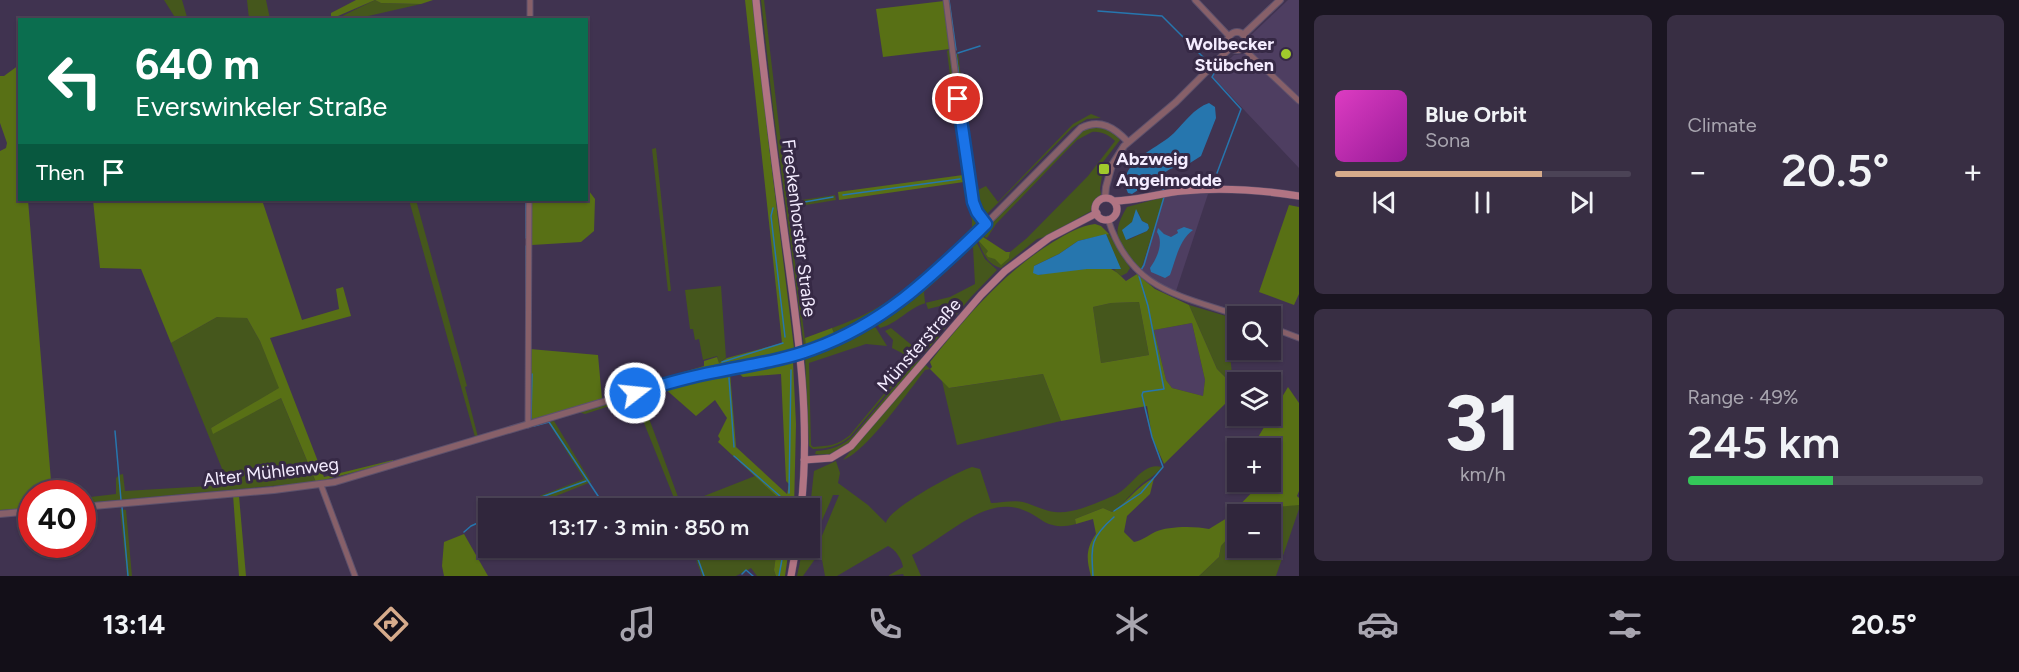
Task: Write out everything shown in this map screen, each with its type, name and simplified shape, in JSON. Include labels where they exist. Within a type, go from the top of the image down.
[{"type":"main road","name":"Freckenhorster Straße","points":[[756,0],[799,348],[804,460]]},
{"type":"main road","points":[[1132,201],[1108,219],[1101,218],[1096,213],[1097,203],[1106,198],[1114,201],[1132,201],[1170,193],[1211,189],[1299,196]]},
{"type":"main road","points":[[1114,201],[1117,210]]},
{"type":"main road","name":"Münsterstraße","points":[[804,460],[831,458],[851,446],[981,295],[1005,271],[1049,238],[1096,213]]},
{"type":"main road","points":[[802,498],[804,460]]},
{"type":"main road","points":[[791,576],[794,558]]},
{"type":"street","points":[[530,0],[530,18]]},
{"type":"street","points":[[946,0],[971,196],[975,208],[986,224]]},
{"type":"street","points":[[1195,0],[1229,36]]},
{"type":"street","points":[[1243,35],[1280,0]]},
{"type":"street","points":[[1229,36],[1236,32],[1243,35],[1245,40],[1242,48]]},
{"type":"street","points":[[1229,36],[1230,48]]},
{"type":"street","points":[[1230,48],[1235,50],[1242,48]]},
{"type":"street","points":[[1106,198],[1106,187],[1112,165],[1128,142],[1176,102],[1230,48]]},
{"type":"street","points":[[1242,48],[1299,101]]},
{"type":"street","name":"Alter Mühlenweg","points":[[96,506],[321,485],[679,380],[812,350],[862,328],[892,309],[927,280],[986,224],[1081,128],[1093,123],[1103,124],[1114,129],[1128,142]]},
{"type":"street","points":[[528,425],[529,201]]},
{"type":"street","points":[[1108,219],[1125,255],[1162,290],[1227,312]]},
{"type":"street","points":[[1281,331],[1299,338]]},
{"type":"street","points":[[321,485],[355,576]]},
{"type":"street","points":[[0,514],[18,512]]},
{"type":"shaded area","points":[[1288,0],[1299,0],[1299,168],[1212,76],[1234,55],[1243,54],[1250,49],[1250,36]]},
{"type":"shaded area","points":[[1208,194],[1176,291],[1158,283],[1141,270],[1164,197]]},
{"type":"shaded area","points":[[1192,323],[1205,380],[1203,396],[1172,388],[1166,380],[1154,330]]},
{"type":"green space","points":[[164,0],[182,0],[189,18],[175,18]]},
{"type":"green space","points":[[247,0],[266,0],[270,18],[249,18]]},
{"type":"green space","points":[[356,0],[375,0],[333,18],[331,18],[331,13]]},
{"type":"green space","points":[[375,0],[381,3],[421,4],[359,18],[338,18]]},
{"type":"green space","points":[[375,0],[433,0],[421,4],[381,3]]},
{"type":"green space","points":[[745,0],[753,0],[794,348],[780,355],[681,376],[680,373],[704,366],[704,361],[717,357],[719,363],[727,358],[782,343]]},
{"type":"green space","points":[[761,0],[764,0],[788,202],[835,195],[836,200],[788,208],[806,347],[804,347],[773,108]]},
{"type":"green space","points":[[944,1],[950,49],[883,57],[876,9]]},
{"type":"green space","points":[[950,49],[970,198],[977,224],[965,239],[897,299],[867,319],[835,336],[832,328],[854,320],[892,299],[924,274],[972,227],[965,197],[947,51]]},
{"type":"green space","points":[[955,54],[958,54],[976,191],[986,186],[998,202],[1073,124],[1091,114],[1101,118],[1087,119],[1072,128],[987,214],[979,210],[973,194]]},
{"type":"green space","points":[[18,66],[18,201],[28,201],[51,480],[18,480],[18,509],[0,510],[0,151],[6,148],[7,143],[0,123],[0,76],[4,76]]},
{"type":"green space","points":[[1102,128],[1113,133],[1120,140],[1103,162],[1101,194],[1093,210],[1037,239],[1001,268],[996,266],[985,256],[977,238],[979,233],[1084,130]],"holes":[[[1095,132],[1105,134],[1115,141],[1088,176],[1027,238],[1010,252],[1009,258],[981,235],[987,238],[996,224],[1077,140]]]},
{"type":"green space","points":[[656,148],[671,291],[668,291],[652,149]]},
{"type":"green space","points":[[963,175],[964,182],[839,200],[838,192]]},
{"type":"green space","points":[[589,191],[595,199],[594,231],[581,242],[532,245],[531,201],[588,201]]},
{"type":"green space","points":[[1164,197],[1141,270],[1119,241],[1118,227],[1127,207]],"holes":[[[1138,212],[1142,221],[1148,224],[1147,231],[1128,240],[1132,222]]]},
{"type":"green space","points":[[93,201],[262,201],[302,320],[339,309],[336,289],[343,287],[351,316],[270,338],[324,477],[393,460],[393,462],[316,482],[281,398],[213,434],[211,428],[279,388],[260,341],[247,318],[217,317],[171,343],[141,269],[100,268]]},
{"type":"green space","points":[[409,201],[416,201],[467,386],[465,387],[478,437],[475,437]]},
{"type":"green space","points":[[1289,205],[1299,207],[1299,294],[1294,305],[1259,292]]},
{"type":"green space","points":[[1095,224],[1101,226],[1109,234],[1078,241],[1059,254],[1034,266],[1038,275],[1105,268],[1113,270],[1126,281],[1137,274],[1155,289],[1189,305],[1217,369],[1227,379],[1227,402],[1164,464],[1152,437],[1147,406],[1061,421],[1043,374],[949,388],[930,369],[932,367],[930,362],[986,297],[1035,254],[1073,231]],"holes":[[[1139,302],[1149,355],[1101,363],[1093,307],[1111,303]],[[1192,323],[1205,380],[1203,396],[1172,388],[1166,380],[1154,330]]]},
{"type":"green space","points":[[1106,234],[1109,234],[1130,268],[1121,276],[1114,270],[1117,268]]},
{"type":"green space","points":[[980,235],[1006,252],[1010,252],[1009,258],[1001,265],[995,259],[988,257],[986,254],[988,251],[978,240]]},
{"type":"green space","points":[[975,239],[985,259],[997,270],[940,334],[938,332],[957,309],[952,303],[928,309],[926,303],[920,305],[880,328],[877,324],[879,321],[919,292]],"holes":[[[973,247],[975,284],[950,297],[925,303],[924,292]]]},
{"type":"green space","points":[[721,286],[726,358],[719,363],[717,356],[703,360],[699,339],[695,340],[693,329],[690,329],[685,290]]},
{"type":"green space","points":[[1139,302],[1149,355],[1101,363],[1093,307],[1111,303]]},
{"type":"green space","points":[[1189,305],[1226,316],[1227,360],[1231,360],[1232,372],[1227,372],[1227,379],[1217,369]]},
{"type":"green space","points":[[217,317],[247,318],[260,341],[280,388],[211,428],[214,433],[281,398],[316,482],[96,502],[96,496],[116,494],[116,478],[123,474],[125,491],[226,485],[227,481],[171,343]]},
{"type":"green space","points":[[872,326],[876,328],[887,346],[866,344],[809,363],[811,445],[813,447],[833,444],[850,435],[911,361],[892,348],[893,340],[885,331],[891,328],[920,352],[936,334],[939,337],[913,362],[850,437],[833,446],[813,449],[809,446],[805,356]]},
{"type":"green space","points":[[832,328],[835,336],[806,347],[805,338]]},
{"type":"green space","points":[[530,349],[598,355],[602,399],[532,420]]},
{"type":"green space","points":[[924,356],[884,407],[847,445],[833,453],[815,454],[816,451],[840,445],[853,436],[911,367]]},
{"type":"green space","points":[[793,362],[796,424],[794,498],[779,498],[718,442],[720,439],[718,436],[727,418],[715,400],[696,416],[663,387],[730,373],[736,447],[787,494],[789,484],[786,481],[781,374],[743,377],[737,372]]},
{"type":"green space","points":[[925,364],[930,369],[925,370],[887,420],[864,445],[843,460]]},
{"type":"green space","points":[[1043,374],[1061,421],[957,445],[942,381],[950,388]]},
{"type":"green space","points":[[1288,387],[1299,403],[1299,491],[1297,496],[1299,505],[1281,507],[1281,504],[1241,504],[1252,492],[1281,492],[1281,438],[1258,438],[1265,426],[1281,426],[1281,399]]},
{"type":"green space","points":[[640,394],[678,498],[674,498],[634,398],[585,414],[579,412]]},
{"type":"green space","points":[[554,421],[591,482],[551,498],[534,498],[584,479],[548,422]]},
{"type":"green space","points":[[836,461],[840,473],[838,483],[868,505],[886,523],[898,509],[910,500],[938,483],[972,467],[980,469],[991,503],[1019,501],[1062,512],[1085,507],[1113,496],[1143,471],[1155,466],[1162,467],[1112,512],[1103,508],[1075,519],[1076,524],[1055,526],[1021,509],[1011,507],[998,507],[973,516],[912,555],[921,576],[904,576],[903,574],[888,576],[903,567],[898,555],[888,546],[837,576],[825,576],[820,541],[839,495],[833,495],[820,526],[820,498],[811,498],[814,471]]},
{"type":"green space","points":[[755,476],[779,498],[699,498]]},
{"type":"green space","points":[[1154,478],[1150,494],[1127,516],[1124,532],[1134,542],[1167,529],[1189,527],[1209,529],[1227,518],[1227,539],[1221,546],[1219,557],[1199,576],[1091,576],[1088,554],[1090,544],[1096,534],[1093,519],[1076,524],[1075,519],[1103,508],[1112,512]]},
{"type":"green space","points":[[233,495],[239,496],[246,576],[239,576]]},
{"type":"green space","points":[[1299,505],[1299,509],[1276,576],[1199,576],[1219,557],[1221,546],[1227,539],[1227,558],[1281,558],[1281,506]]},
{"type":"green space","points":[[120,509],[126,510],[132,576],[127,576]]},
{"type":"green space","points":[[464,534],[488,576],[444,576],[442,566],[444,542]]},
{"type":"green space","points":[[696,558],[776,558],[774,570],[776,576],[757,576],[751,568],[736,576],[702,576]]},
{"type":"green space","points":[[776,558],[788,558],[785,576],[776,576],[774,570]]},
{"type":"green space","points":[[801,558],[815,558],[803,576],[797,576]]},
{"type":"water","points":[[1209,103],[1215,107],[1216,118],[1201,156],[1190,163],[1170,169],[1132,194],[1128,193],[1125,182],[1132,165],[1167,139],[1194,112]]},
{"type":"water","points":[[1136,209],[1142,221],[1148,224],[1149,228],[1126,240],[1122,230],[1132,222]]},
{"type":"water","points":[[1184,227],[1193,230],[1181,244],[1170,275],[1165,278],[1151,272],[1150,268],[1160,246],[1158,228],[1171,237],[1178,233],[1177,230]]},
{"type":"water","points":[[1106,234],[1121,269],[1087,269],[1038,275],[1033,273],[1034,266],[1059,254],[1078,241]]},
{"type":"waterway","points":[[949,0],[956,50]]},
{"type":"waterway","points":[[1098,11],[1162,16],[1208,62]]},
{"type":"waterway","points":[[958,53],[980,46]]},
{"type":"waterway","points":[[956,54],[965,122]]},
{"type":"waterway","points":[[1216,70],[1212,77],[1241,109],[1217,173]]},
{"type":"waterway","points":[[966,128],[972,178]]},
{"type":"waterway","points":[[1163,190],[1165,185],[1173,184],[1183,178],[1210,175]]},
{"type":"waterway","points":[[843,195],[960,179]]},
{"type":"waterway","points":[[972,179],[975,193]]},
{"type":"waterway","points":[[793,204],[833,197]]},
{"type":"waterway","points":[[1141,270],[1164,197]]},
{"type":"waterway","points":[[526,201],[526,238]]},
{"type":"waterway","points":[[773,208],[771,216],[785,337]]},
{"type":"waterway","points":[[526,246],[526,353]]},
{"type":"waterway","points":[[1114,511],[1141,493],[1163,467],[1152,437],[1142,395],[1143,392],[1164,389],[1148,306],[1139,276]]},
{"type":"waterway","points":[[722,362],[783,343]]},
{"type":"waterway","points":[[789,493],[791,370]]},
{"type":"waterway","points":[[531,420],[532,374]]},
{"type":"waterway","points":[[729,378],[734,447]]},
{"type":"waterway","points":[[534,426],[549,422],[599,498]]},
{"type":"waterway","points":[[115,431],[121,500]]},
{"type":"waterway","points":[[734,456],[782,498]]},
{"type":"waterway","points":[[539,498],[586,481]]},
{"type":"waterway","points":[[122,507],[128,576]]},
{"type":"waterway","points":[[1093,576],[1092,549],[1096,537],[1114,517]]},
{"type":"waterway","points":[[464,532],[478,523]]},
{"type":"waterway","points":[[698,558],[704,576]]},
{"type":"waterway","points":[[779,576],[782,558]]},
{"type":"waterway","points":[[742,574],[746,570],[753,576]]},
{"type":"place","name":"Wolbecker Stübchen","points":[[1286,54]]},
{"type":"place","name":"Abzweig Angelmodde","points":[[1104,169]]},
{"type":"route","points":[[635,393],[696,376],[775,361],[812,350],[862,328],[892,309],[939,270],[986,224],[973,202],[958,99]]}]
